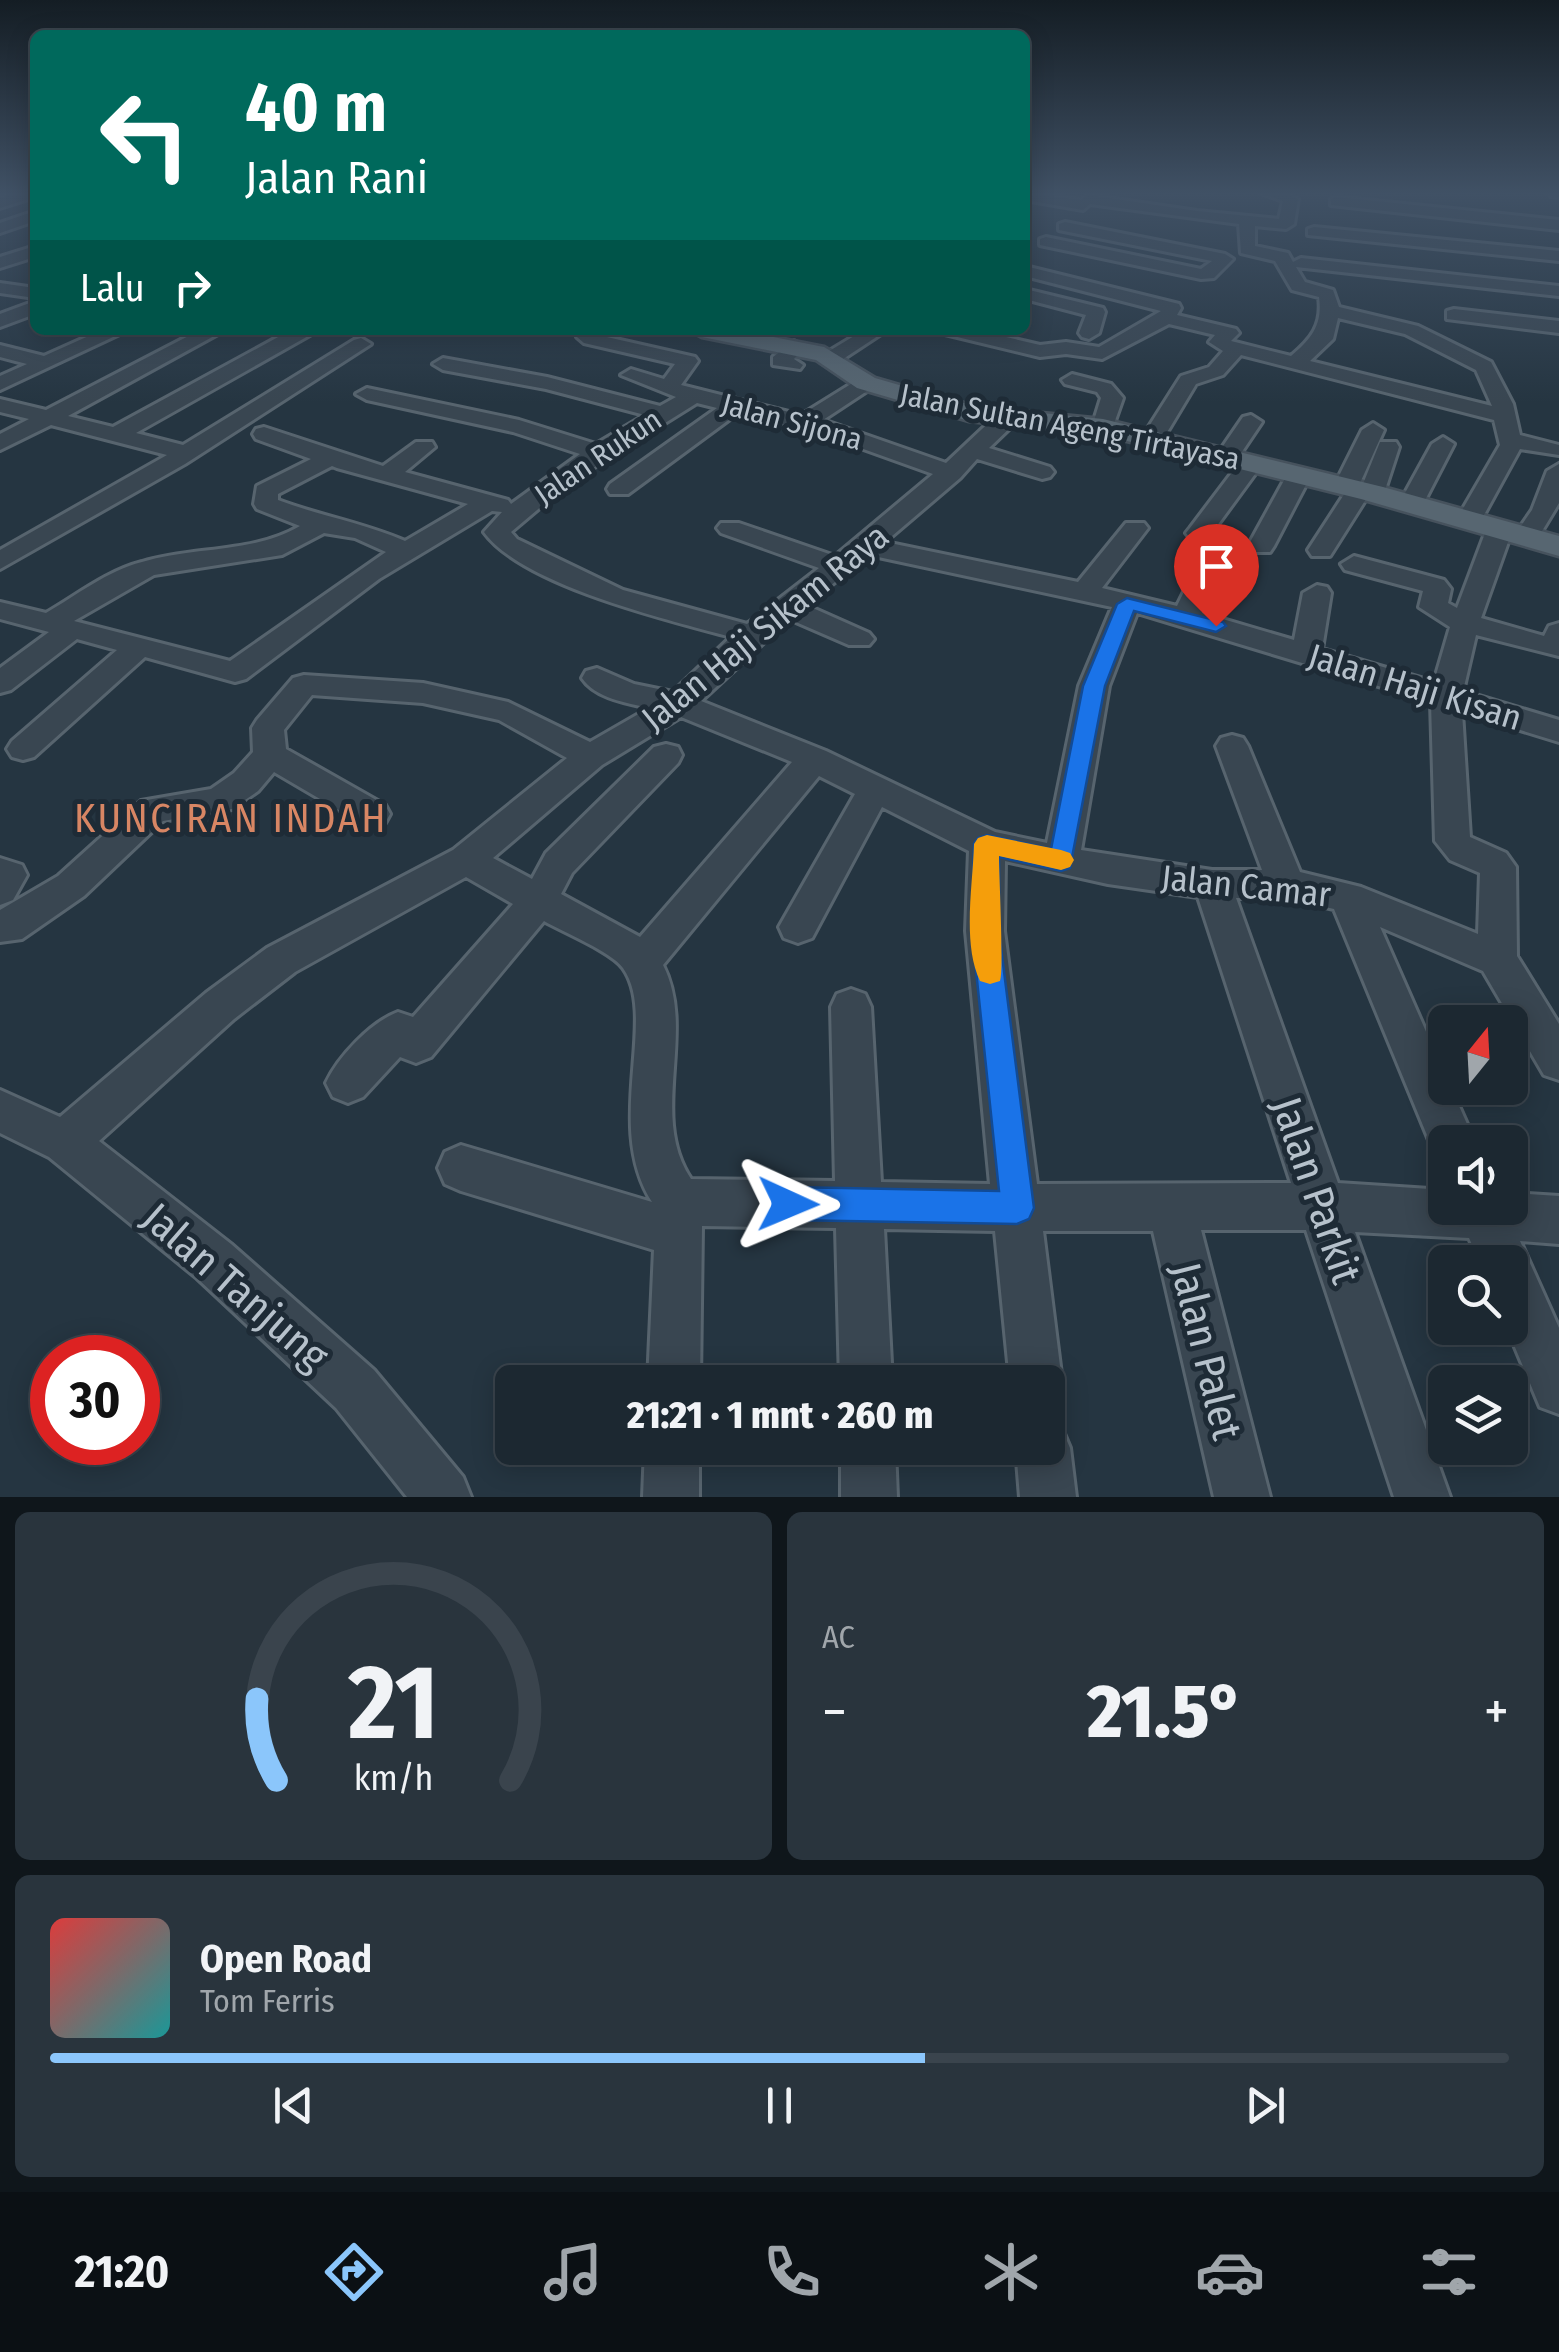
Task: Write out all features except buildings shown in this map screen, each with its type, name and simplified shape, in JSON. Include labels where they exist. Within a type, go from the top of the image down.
[{"type":"main road","name":"Jalan Sultan Ageng Tirtayasa","points":[[756,335],[793,356],[833,358],[866,383],[920,400],[1006,418],[1103,427],[1297,478],[1359,490],[1559,546]]},
{"type":"street","points":[[1147,263],[1208,274],[1221,263]]},
{"type":"street","points":[[1285,263],[1298,286],[1326,294],[1330,311],[1322,339],[1295,363]]},
{"type":"street","points":[[1300,263],[1559,291]]},
{"type":"street","points":[[973,335],[1040,351],[1066,348],[1102,354],[1166,318],[1172,308],[1030,271]]},
{"type":"street","points":[[0,288],[30,291]]},
{"type":"street","points":[[1030,295],[1096,312],[1090,333]]},
{"type":"street","points":[[0,321],[30,309]]},
{"type":"street","points":[[1330,311],[1411,330],[1484,366],[1505,416],[1510,445],[1470,519]]},
{"type":"street","points":[[1454,315],[1559,327]]},
{"type":"street","points":[[1166,318],[1229,333],[1219,343],[1236,349],[1505,416]]},
{"type":"street","points":[[0,384],[101,335]]},
{"type":"street","points":[[0,443],[205,335]]},
{"type":"street","points":[[116,435],[312,335]]},
{"type":"street","points":[[0,561],[187,453],[361,344],[319,335]]},
{"type":"street","points":[[589,335],[591,339],[688,361],[668,388]]},
{"type":"street","points":[[638,350],[660,335]]},
{"type":"street","points":[[833,358],[868,335]]},
{"type":"street","points":[[1152,439],[1188,380],[1216,370],[1236,349]]},
{"type":"street","points":[[0,350],[46,362]]},
{"type":"street","points":[[443,364],[662,413]]},
{"type":"street","name":"Jalan Sijona","points":[[631,375],[694,396],[805,422],[952,472]]},
{"type":"street","points":[[1072,380],[1104,388],[1112,398],[1103,427]]},
{"type":"street","points":[[805,422],[866,383]]},
{"type":"street","points":[[367,394],[542,434],[600,453]]},
{"type":"street","points":[[542,434],[588,394]]},
{"type":"street","name":"Jalan Rukun","points":[[235,672],[404,550],[504,512],[694,396]]},
{"type":"street","points":[[0,405],[187,453]]},
{"type":"street","points":[[618,489],[734,406]]},
{"type":"street","name":"Jalan Haji Sikam Raya","points":[[65,1142],[220,1006],[280,960],[466,860],[590,757],[678,704],[752,634],[952,472],[1006,418]]},
{"type":"street","points":[[1186,617],[1207,544],[1230,496],[1251,422]]},
{"type":"street","points":[[264,434],[504,512],[497,532],[508,545],[613,596],[752,634]]},
{"type":"street","points":[[1321,550],[1359,490],[1380,439]]},
{"type":"street","points":[[1411,504],[1442,444]]},
{"type":"street","points":[[1510,445],[1557,462],[1544,510],[1514,532],[1465,623],[1446,696],[1452,790],[1457,848],[1498,867],[1497,959],[1559,1060]]},
{"type":"street","points":[[387,474],[424,447]]},
{"type":"street","points":[[976,451],[1042,472]]},
{"type":"street","points":[[331,458],[266,491],[266,504],[320,525],[362,532],[404,550]]},
{"type":"street","points":[[1260,546],[1297,478]]},
{"type":"street","points":[[0,683],[120,580],[148,568],[282,547],[320,525]]},
{"type":"street","points":[[730,528],[839,566]]},
{"type":"street","points":[[1085,592],[1135,528]]},
{"type":"street","name":"Jalan Haji Kisan","points":[[864,546],[1186,617],[1559,731]]},
{"type":"street","points":[[1354,564],[1434,586],[1434,607],[1465,623],[1553,648],[1557,646],[1559,632]]},
{"type":"street","points":[[1306,654],[1318,593]]},
{"type":"street","points":[[1061,861],[1094,686],[1127,604]]},
{"type":"street","points":[[787,606],[859,639]]},
{"type":"street","points":[[0,610],[235,672],[304,684],[423,693],[508,712],[590,757]]},
{"type":"street","points":[[24,749],[139,647]]},
{"type":"street","name":"Jalan Camar","points":[[597,678],[626,692],[678,704],[814,760],[987,844],[1061,861],[1212,884],[1286,884],[1348,897],[1497,959]]},
{"type":"street","points":[[0,926],[8,928],[71,886],[153,810],[220,800],[246,782],[270,755],[268,728],[304,684]]},
{"type":"street","points":[[1232,746],[1286,884]]},
{"type":"street","points":[[270,755],[373,814]]},
{"type":"street","points":[[348,1083],[398,1030],[416,1044],[538,900],[559,863],[666,756]]},
{"type":"street","points":[[642,962],[814,760]]},
{"type":"street","points":[[798,927],[876,788]]},
{"type":"street","points":[[987,844],[985,932],[1034,1365]]},
{"type":"street","points":[[466,860],[635,953],[642,962],[654,1003],[650,1150],[678,1218],[674,1365]]},
{"type":"street","points":[[0,872],[9,875],[0,890]]},
{"type":"street","name":"Jalan Parkit","points":[[1212,884],[1422,1497]]},
{"type":"street","points":[[1348,897],[1445,1125]]},
{"type":"street","points":[[851,1006],[866,1365]]},
{"type":"street","name":"Jalan Tanjung","points":[[0,1111],[65,1142],[214,1261],[355,1389],[443,1497]]},
{"type":"street","points":[[461,1168],[678,1218],[861,1205],[1428,1209]]},
{"type":"street","name":"Jalan Palet","points":[[1172,1206],[1242,1497]]},
{"type":"street","points":[[1528,1216],[1559,1220]]},
{"type":"street","points":[[1528,1317],[1559,1388]]},
{"type":"street","points":[[671,1497],[672,1465]]},
{"type":"street","points":[[868,1465],[869,1497]]},
{"type":"street","points":[[1045,1465],[1048,1497]]},
{"type":"slow traffic","points":[[990,972],[985,932],[987,844],[1061,860]]},
{"type":"district","name":"KUNCIRAN INDAH","points":[[231,818]]},
{"type":"route","points":[[788,1204],[1017,1208],[985,932],[987,844],[1061,861],[1094,686],[1127,604],[1216,626]]}]
